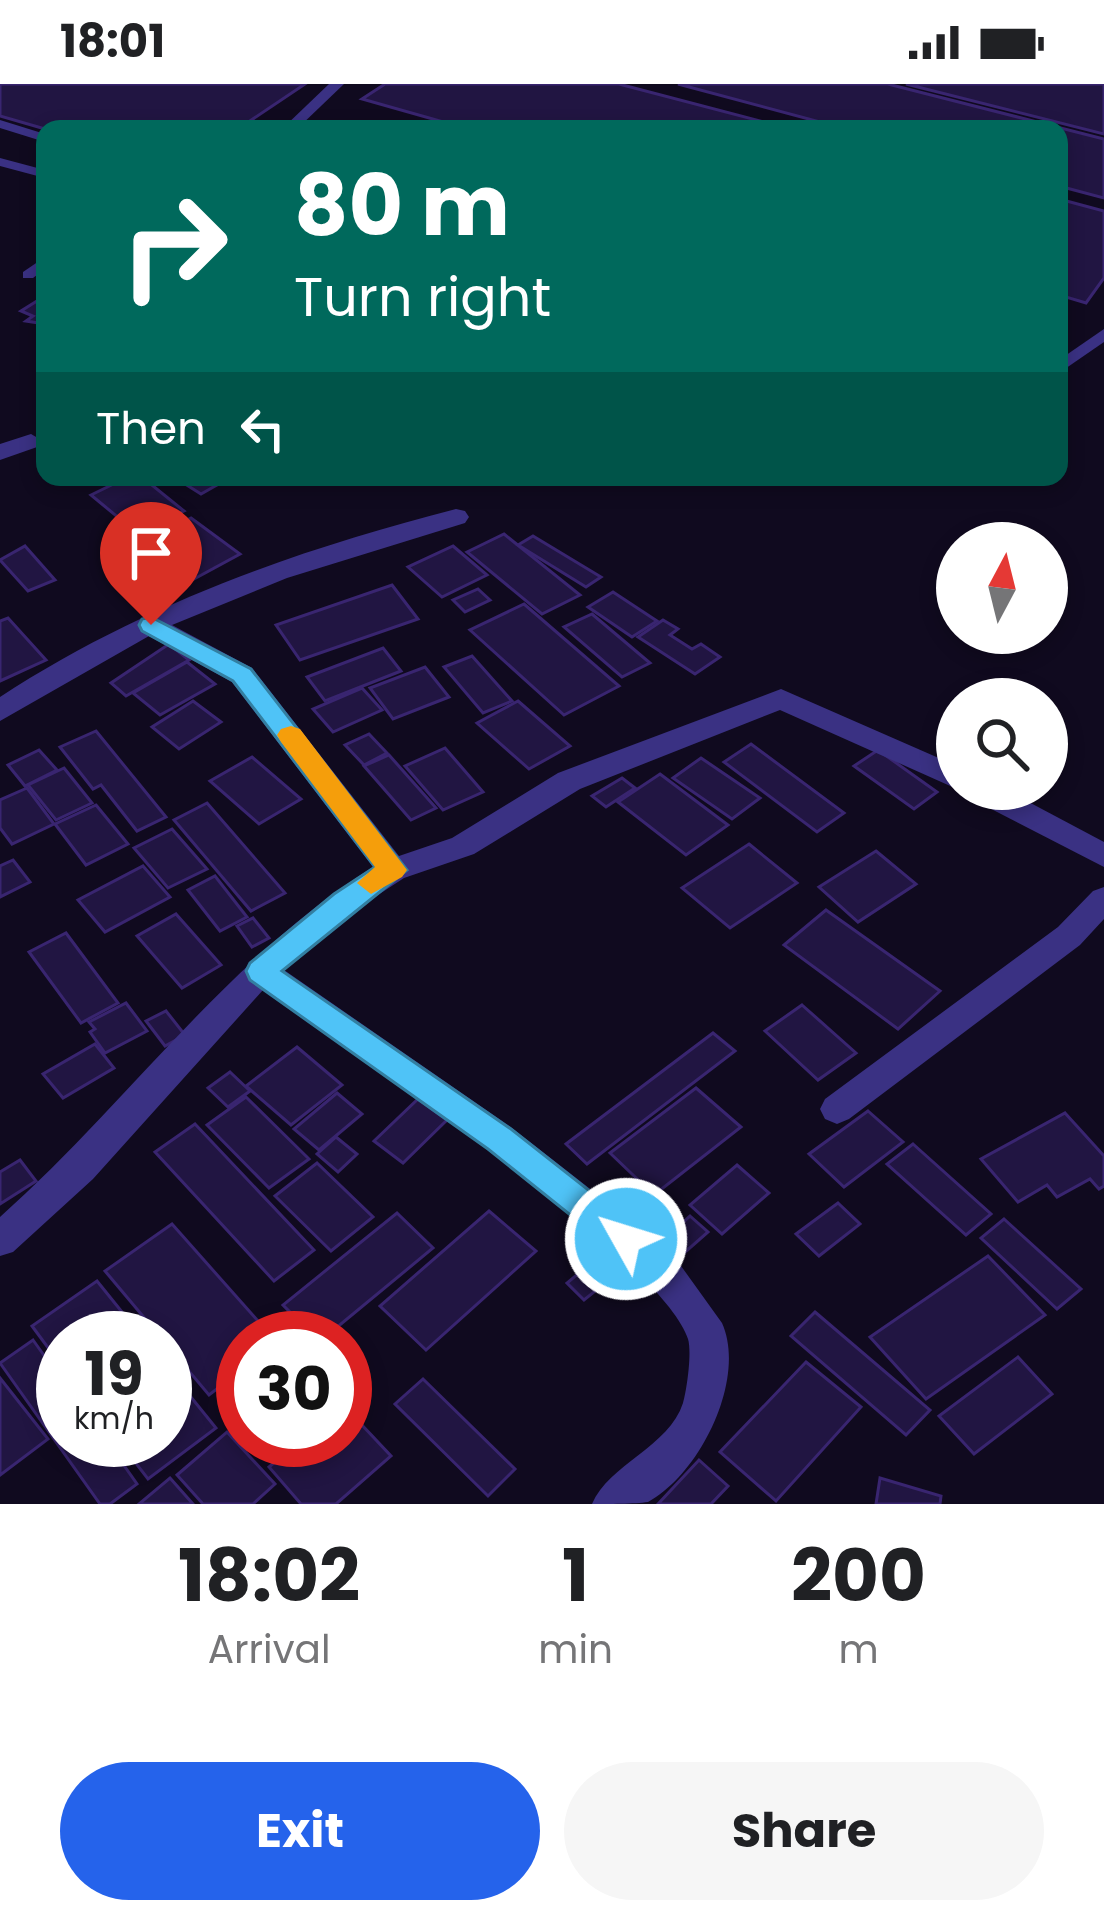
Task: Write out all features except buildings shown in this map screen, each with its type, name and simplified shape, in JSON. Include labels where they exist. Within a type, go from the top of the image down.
[{"type":"street","points":[[0,453],[31,441]]},
{"type":"street","points":[[0,710],[28,690],[151,625],[319,554],[456,517]]},
{"type":"street","points":[[151,625],[242,675],[392,870]]},
{"type":"street","points":[[0,1240],[80,1168],[261,971],[344,902],[392,870],[463,846],[568,781],[781,699],[936,769]]},
{"type":"street","points":[[1018,810],[1104,856]]},
{"type":"street","points":[[837,1109],[1069,936],[1104,899]]},
{"type":"street","points":[[261,971],[500,1139],[658,1264],[708,1336],[701,1412],[659,1467],[613,1504]]},
{"type":"lane","points":[[299,120],[337,84]]},
{"type":"lane","points":[[0,124],[36,135]]},
{"type":"lane","points":[[0,162],[36,172]]},
{"type":"lane","points":[[28,275],[36,269]]},
{"type":"lane","points":[[1068,361],[1104,334]]},
{"type":"slow traffic","points":[[291,735],[392,870],[371,883]]},
{"type":"route","points":[[151,625],[242,675],[392,870],[344,902],[261,971],[500,1139],[626,1239]]}]
